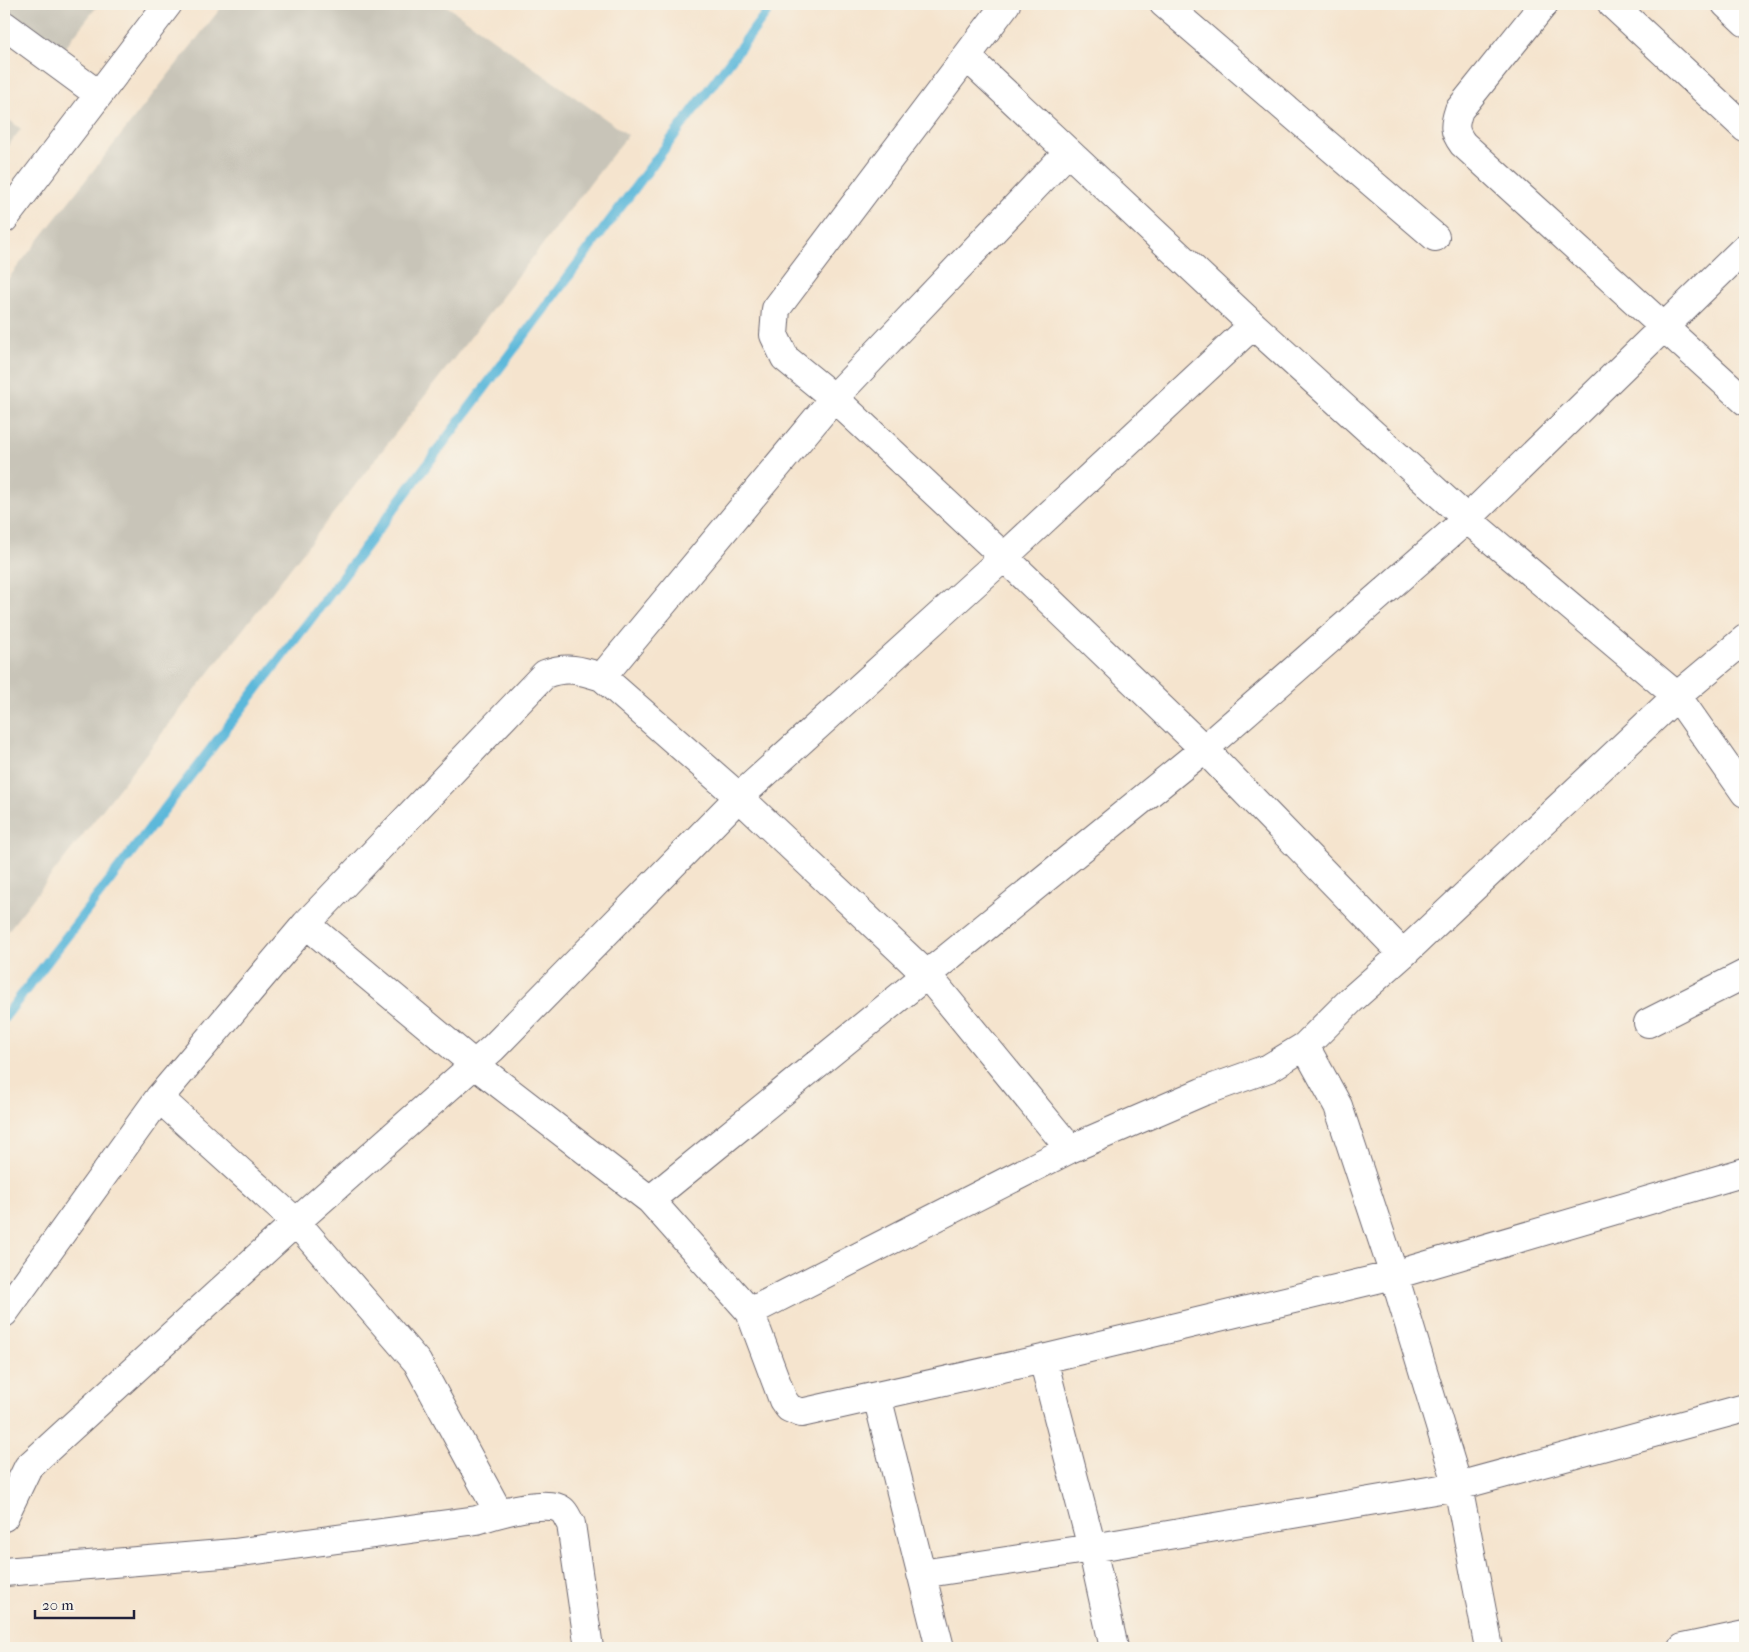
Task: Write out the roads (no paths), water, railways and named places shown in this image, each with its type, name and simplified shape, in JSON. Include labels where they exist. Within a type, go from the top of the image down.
[{"type":"street","points":[[4,220],[168,4]]},
{"type":"street","points":[[1006,4],[776,309],[774,335],[785,358],[834,398],[1004,557],[1204,749],[1403,954]]},
{"type":"street","points":[[1164,4],[1435,237]]},
{"type":"street","points":[[1544,4],[1459,110],[1454,127],[1455,134],[1470,151],[1745,401]]},
{"type":"street","points":[[1612,4],[1745,128]]},
{"type":"street","points":[[1726,4],[1745,22]]},
{"type":"street","points":[[4,25],[98,94]]},
{"type":"street","points":[[967,57],[1252,325],[1467,519],[1677,696],[1745,793]]},
{"type":"street","points":[[602,678],[834,398],[1068,152]]},
{"type":"street","points":[[650,1200],[1204,749],[1467,519],[1745,248]]},
{"type":"street","points":[[4,1518],[28,1467],[296,1222],[475,1065],[739,796],[1004,557],[1252,325]]},
{"type":"street","points":[[750,1312],[1070,1148],[1202,1092],[1270,1068],[1304,1046],[1350,1000],[1403,954],[1677,696],[1745,639]]},
{"type":"street","points":[[4,1313],[159,1098],[306,924],[545,674],[560,669],[576,669],[602,678],[739,796],[927,975],[1070,1148]]},
{"type":"street","points":[[306,924],[475,1065],[650,1200],[750,1312],[783,1400],[789,1408],[800,1413],[1043,1359],[1394,1275],[1745,1172]]},
{"type":"street","points":[[1648,1024],[1745,974]]},
{"type":"street","points":[[1304,1046],[1338,1106],[1394,1275],[1458,1486],[1489,1648]]},
{"type":"street","points":[[159,1098],[296,1222],[418,1362],[499,1513]]},
{"type":"street","points":[[1043,1359],[1092,1548],[1114,1648]]},
{"type":"street","points":[[877,1396],[940,1648]]},
{"type":"street","points":[[922,1574],[1092,1548],[1458,1486],[1745,1408]]},
{"type":"street","points":[[4,1572],[234,1552],[477,1520],[499,1513],[549,1505],[562,1510],[571,1524],[589,1648]]},
{"type":"street","points":[[1684,1648],[1745,1635]]},
{"type":"waterway","points":[[4,1018],[326,599],[773,4]]}]
